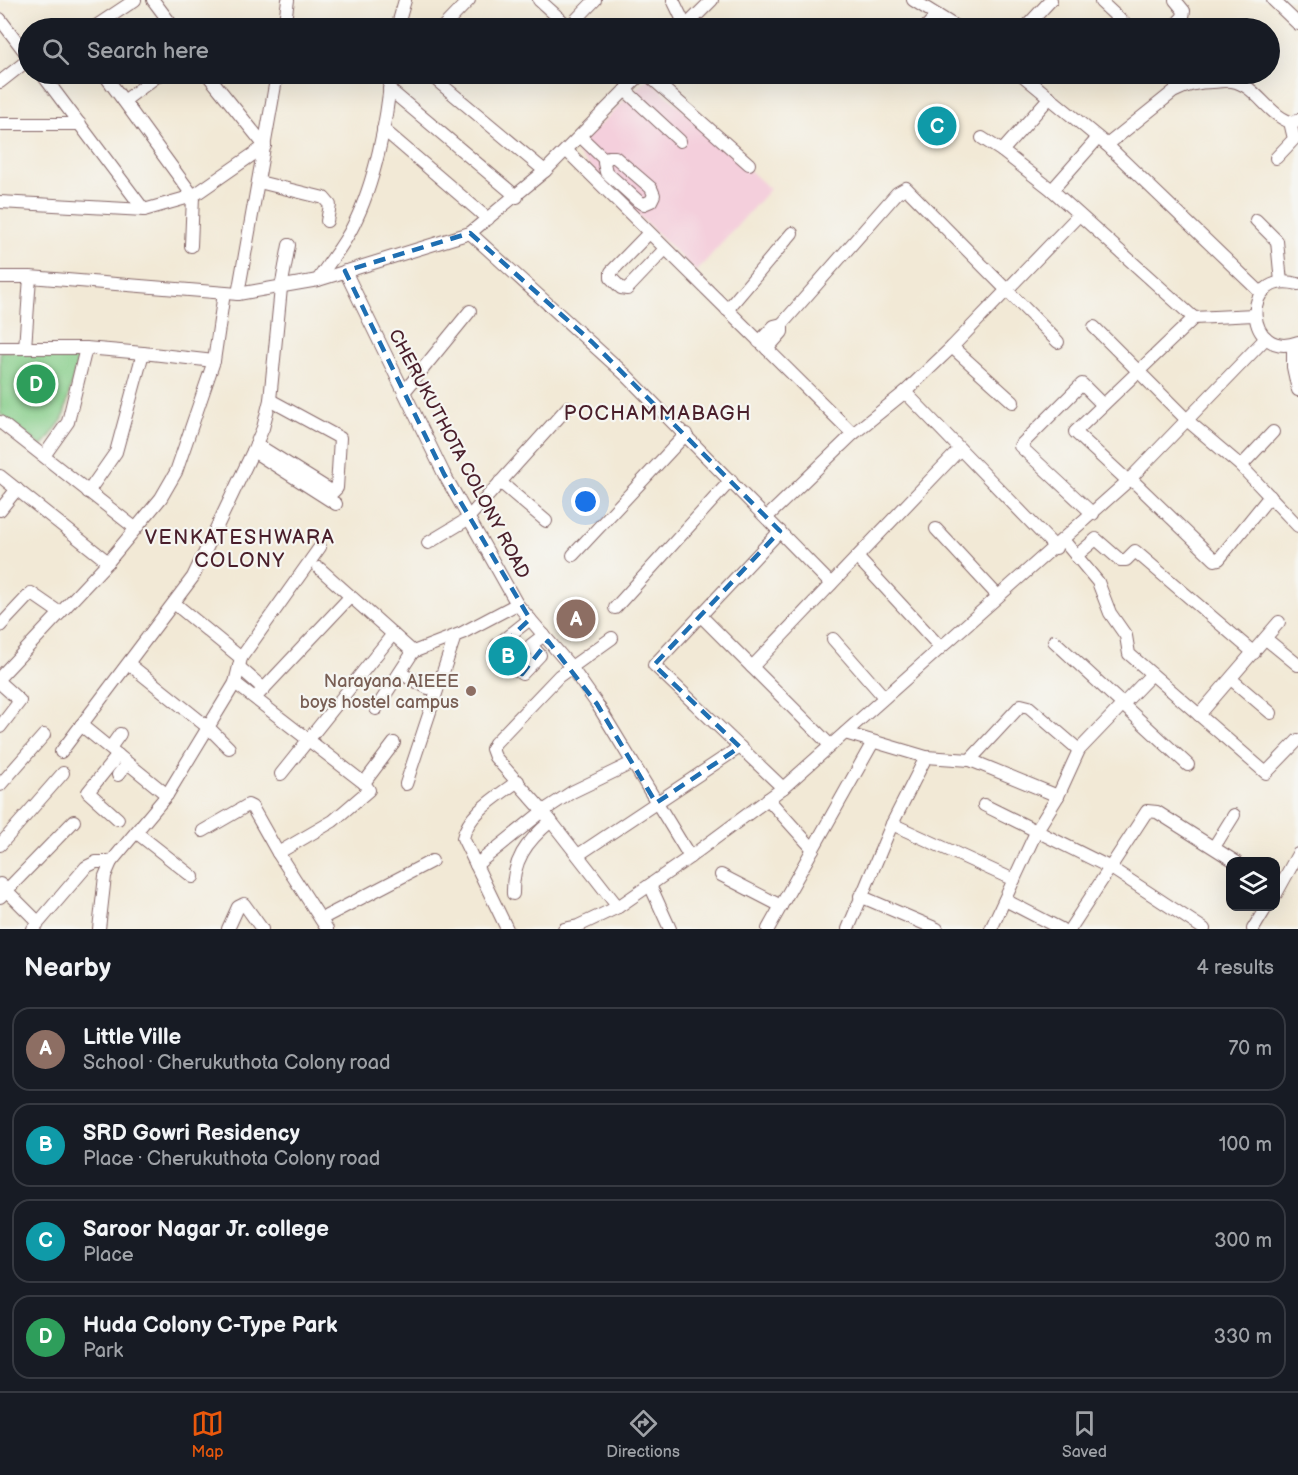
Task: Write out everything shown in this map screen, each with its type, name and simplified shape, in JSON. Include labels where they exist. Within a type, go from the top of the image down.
[{"type":"street","points":[[108,18],[135,0]]},
{"type":"street","points":[[153,0],[166,18]]},
{"type":"street","points":[[285,18],[288,0]]},
{"type":"street","points":[[400,18],[405,0]]},
{"type":"street","points":[[452,18],[469,0]]},
{"type":"street","points":[[539,0],[558,18]]},
{"type":"street","points":[[578,18],[595,0]]},
{"type":"street","points":[[673,0],[681,18]]},
{"type":"street","points":[[695,18],[712,0]]},
{"type":"street","points":[[913,0],[942,18]]},
{"type":"street","points":[[1034,18],[1051,0]]},
{"type":"street","points":[[1175,0],[1184,11],[1182,18]]},
{"type":"street","points":[[1273,0],[1298,24]]},
{"type":"street","points":[[1101,2],[1118,18]]},
{"type":"street","points":[[934,18],[937,15]]},
{"type":"street","points":[[0,19],[18,44]]},
{"type":"street","points":[[0,82],[18,67]]},
{"type":"street","points":[[50,84],[144,210]]},
{"type":"street","points":[[111,84],[193,196],[191,246]]},
{"type":"street","points":[[124,101],[147,84]]},
{"type":"street","points":[[215,84],[266,146]]},
{"type":"street","points":[[238,294],[275,84]]},
{"type":"street","points":[[318,280],[353,226],[364,198],[383,129],[390,84]]},
{"type":"street","points":[[441,84],[545,171]]},
{"type":"street","points":[[626,84],[680,141]]},
{"type":"street","points":[[0,277],[30,277],[238,294],[318,280],[470,232],[517,196],[567,151],[631,84]]},
{"type":"street","points":[[658,84],[749,164]]},
{"type":"street","points":[[1034,84],[1102,142],[1261,293]]},
{"type":"street","points":[[1052,190],[1102,142],[1188,84]]},
{"type":"street","points":[[1240,84],[1282,119],[1294,121],[1294,139],[1276,158]]},
{"type":"street","points":[[389,89],[517,196]]},
{"type":"street","points":[[1002,151],[1050,97]]},
{"type":"street","points":[[0,124],[80,124]]},
{"type":"street","points":[[383,129],[488,219]]},
{"type":"street","points":[[580,137],[604,159]]},
{"type":"street","points":[[982,138],[1052,190],[1194,318]]},
{"type":"street","points":[[0,202],[144,210],[193,196],[266,146]]},
{"type":"street","points":[[567,151],[648,234],[853,434]]},
{"type":"street","points":[[259,182],[324,198],[330,205],[327,221]]},
{"type":"street","points":[[763,346],[782,332],[782,324],[897,193],[906,188],[1058,342]]},
{"type":"street","points":[[767,517],[853,434],[905,392],[952,347],[1078,214]]},
{"type":"street","points":[[1256,220],[1277,242],[1281,282]]},
{"type":"street","points":[[470,232],[592,342],[686,434],[831,584]]},
{"type":"street","points":[[727,310],[792,233]]},
{"type":"street","points":[[648,234],[611,272],[611,278],[621,288],[627,289],[665,249]]},
{"type":"street","points":[[61,752],[193,578],[255,448],[270,400],[281,288],[289,244]]},
{"type":"street","name":"CHERUKUTHOTA COLONY ROAD","points":[[345,271],[468,518],[517,604],[571,667],[597,704],[690,857]]},
{"type":"street","points":[[25,348],[30,277]]},
{"type":"street","points":[[1298,284],[1281,282],[1261,293],[1254,315],[1259,331],[1266,338],[1274,343],[1295,343],[1293,367],[1298,390]]},
{"type":"street","points":[[0,677],[108,562],[161,498],[176,472],[214,361],[224,293]]},
{"type":"street","points":[[404,392],[470,311]]},
{"type":"street","points":[[1254,315],[1194,318],[1075,432],[1215,560],[1219,559],[1270,496]]},
{"type":"street","points":[[1094,327],[1136,372],[1188,421],[1241,466],[1297,524]]},
{"type":"street","points":[[564,929],[579,927],[618,907],[783,788],[998,596],[1081,526],[1130,480],[1266,338]]},
{"type":"street","points":[[952,347],[1013,402]]},
{"type":"street","points":[[0,348],[86,348],[214,361]]},
{"type":"street","points":[[44,456],[68,422],[86,348]]},
{"type":"street","points":[[88,492],[116,452],[143,353]]},
{"type":"street","points":[[1093,514],[1020,446],[1021,442],[1082,384],[1102,404]]},
{"type":"street","points":[[905,392],[960,449],[1060,544],[1076,556],[1098,582],[1110,613],[1126,636],[1129,654],[1150,675],[1266,773],[1298,740]]},
{"type":"street","points":[[255,448],[333,492],[337,488],[340,438],[270,400]]},
{"type":"street","points":[[428,543],[468,518],[568,407]]},
{"type":"street","points":[[0,422],[135,528]]},
{"type":"street","points":[[1241,466],[1273,432]]},
{"type":"street","points":[[573,555],[686,434]]},
{"type":"street","points":[[255,448],[336,504]]},
{"type":"street","points":[[752,667],[960,449]]},
{"type":"street","points":[[0,476],[108,562]]},
{"type":"street","points":[[615,608],[731,480]]},
{"type":"street","points":[[500,482],[546,521]]},
{"type":"street","points":[[0,510],[17,489]]},
{"type":"street","points":[[1081,526],[1120,560],[1126,560],[1135,551],[1140,553],[1254,653]]},
{"type":"street","points":[[936,530],[998,596]]},
{"type":"street","points":[[780,531],[654,665],[783,788]]},
{"type":"street","points":[[1076,556],[1096,539]]},
{"type":"street","points":[[99,929],[105,876],[111,862],[167,795],[210,729],[235,683],[240,663],[320,546]]},
{"type":"street","points":[[857,557],[940,647]]},
{"type":"street","points":[[319,568],[413,652]]},
{"type":"street","points":[[0,626],[31,593],[60,613]]},
{"type":"street","points":[[259,693],[350,597]]},
{"type":"street","points":[[174,603],[240,663],[259,693],[309,740],[364,783],[369,790],[333,821],[278,853]]},
{"type":"street","points":[[376,709],[413,652],[455,636],[517,604]]},
{"type":"street","points":[[700,615],[830,745]]},
{"type":"street","points":[[530,619],[497,645],[495,653],[522,674],[540,655],[531,645],[544,635]]},
{"type":"street","points":[[1199,715],[1279,622]]},
{"type":"street","points":[[281,774],[393,634]]},
{"type":"street","points":[[406,784],[455,636]]},
{"type":"street","points":[[612,638],[571,667],[495,742],[492,749],[495,757],[543,811],[618,907]]},
{"type":"street","points":[[833,639],[884,697]]},
{"type":"street","points":[[1266,639],[1298,665]]},
{"type":"street","points":[[1054,641],[1188,765]]},
{"type":"street","points":[[129,664],[210,729],[229,748]]},
{"type":"street","points":[[400,673],[428,688]]},
{"type":"street","points":[[992,929],[1037,830],[1058,796],[1079,750],[1150,675]]},
{"type":"street","points":[[1231,679],[1271,713]]},
{"type":"street","points":[[0,683],[20,701],[0,727]]},
{"type":"street","points":[[235,683],[259,693]]},
{"type":"street","points":[[970,760],[1021,705],[1029,707],[1079,750]]},
{"type":"street","points":[[81,725],[117,763],[167,795]]},
{"type":"street","points":[[845,733],[926,757],[970,760],[1058,796]]},
{"type":"street","points":[[118,819],[88,792],[117,763],[120,734]]},
{"type":"street","points":[[0,785],[44,735]]},
{"type":"street","points":[[768,929],[873,742]]},
{"type":"street","points":[[364,783],[394,743]]},
{"type":"street","points":[[578,855],[740,747]]},
{"type":"street","points":[[848,929],[892,824],[926,757]]},
{"type":"street","points":[[476,865],[543,811],[572,792],[632,763]]},
{"type":"street","points":[[0,845],[63,773]]},
{"type":"street","points":[[507,929],[464,838],[465,830],[473,817],[518,781]]},
{"type":"street","points":[[768,799],[813,849]]},
{"type":"street","points":[[203,831],[248,805],[252,807],[278,853],[324,924],[432,861]]},
{"type":"street","points":[[984,805],[1111,868],[1204,929]]},
{"type":"street","points":[[1070,929],[1148,810],[1157,812],[1230,857]]},
{"type":"street","points":[[1214,847],[1234,815]]},
{"type":"street","points":[[74,821],[2,890],[36,925],[86,867],[96,862],[111,862]]},
{"type":"street","points":[[513,894],[513,880],[519,857],[535,835],[551,821]]},
{"type":"street","points":[[892,824],[1014,880]]},
{"type":"street","points":[[137,833],[193,877]]},
{"type":"street","points":[[1280,883],[1298,854]]},
{"type":"street","points":[[721,875],[781,906]]},
{"type":"street","points":[[650,885],[670,929]]},
{"type":"street","points":[[860,896],[938,929]]},
{"type":"street","points":[[1005,900],[1061,929]]},
{"type":"street","points":[[228,929],[241,904],[246,905],[262,929]]},
{"type":"street","points":[[1253,929],[1264,911]]},
{"type":"highlighted area","points":[[470,233],[592,342],[780,531],[654,665],[740,747],[656,803],[597,704],[548,641],[522,674],[494,653],[530,619],[444,474],[345,271]]},
{"type":"shaded area","points":[[642,84],[655,84],[770,189],[696,272],[576,153],[588,136]]},
{"type":"green space","points":[[0,351],[79,354],[63,419],[42,447],[0,414]]},
{"type":"place","name":"Saroor Nagar Jr. college","points":[[937,126]]},
{"type":"place","name":"Huda Colony C-Type Park","points":[[36,384]]},
{"type":"place","name":"Little Ville","points":[[576,619]]},
{"type":"place","name":"SRD Gowri Residency","points":[[508,656]]},
{"type":"place","name":"Narayana AIEEE boys hostel campus","points":[[471,691]]},
{"type":"district","name":"POCHAMMABAGH","points":[[658,414]]},
{"type":"district","name":"VENKATESHWARA COLONY","points":[[240,550]]}]
